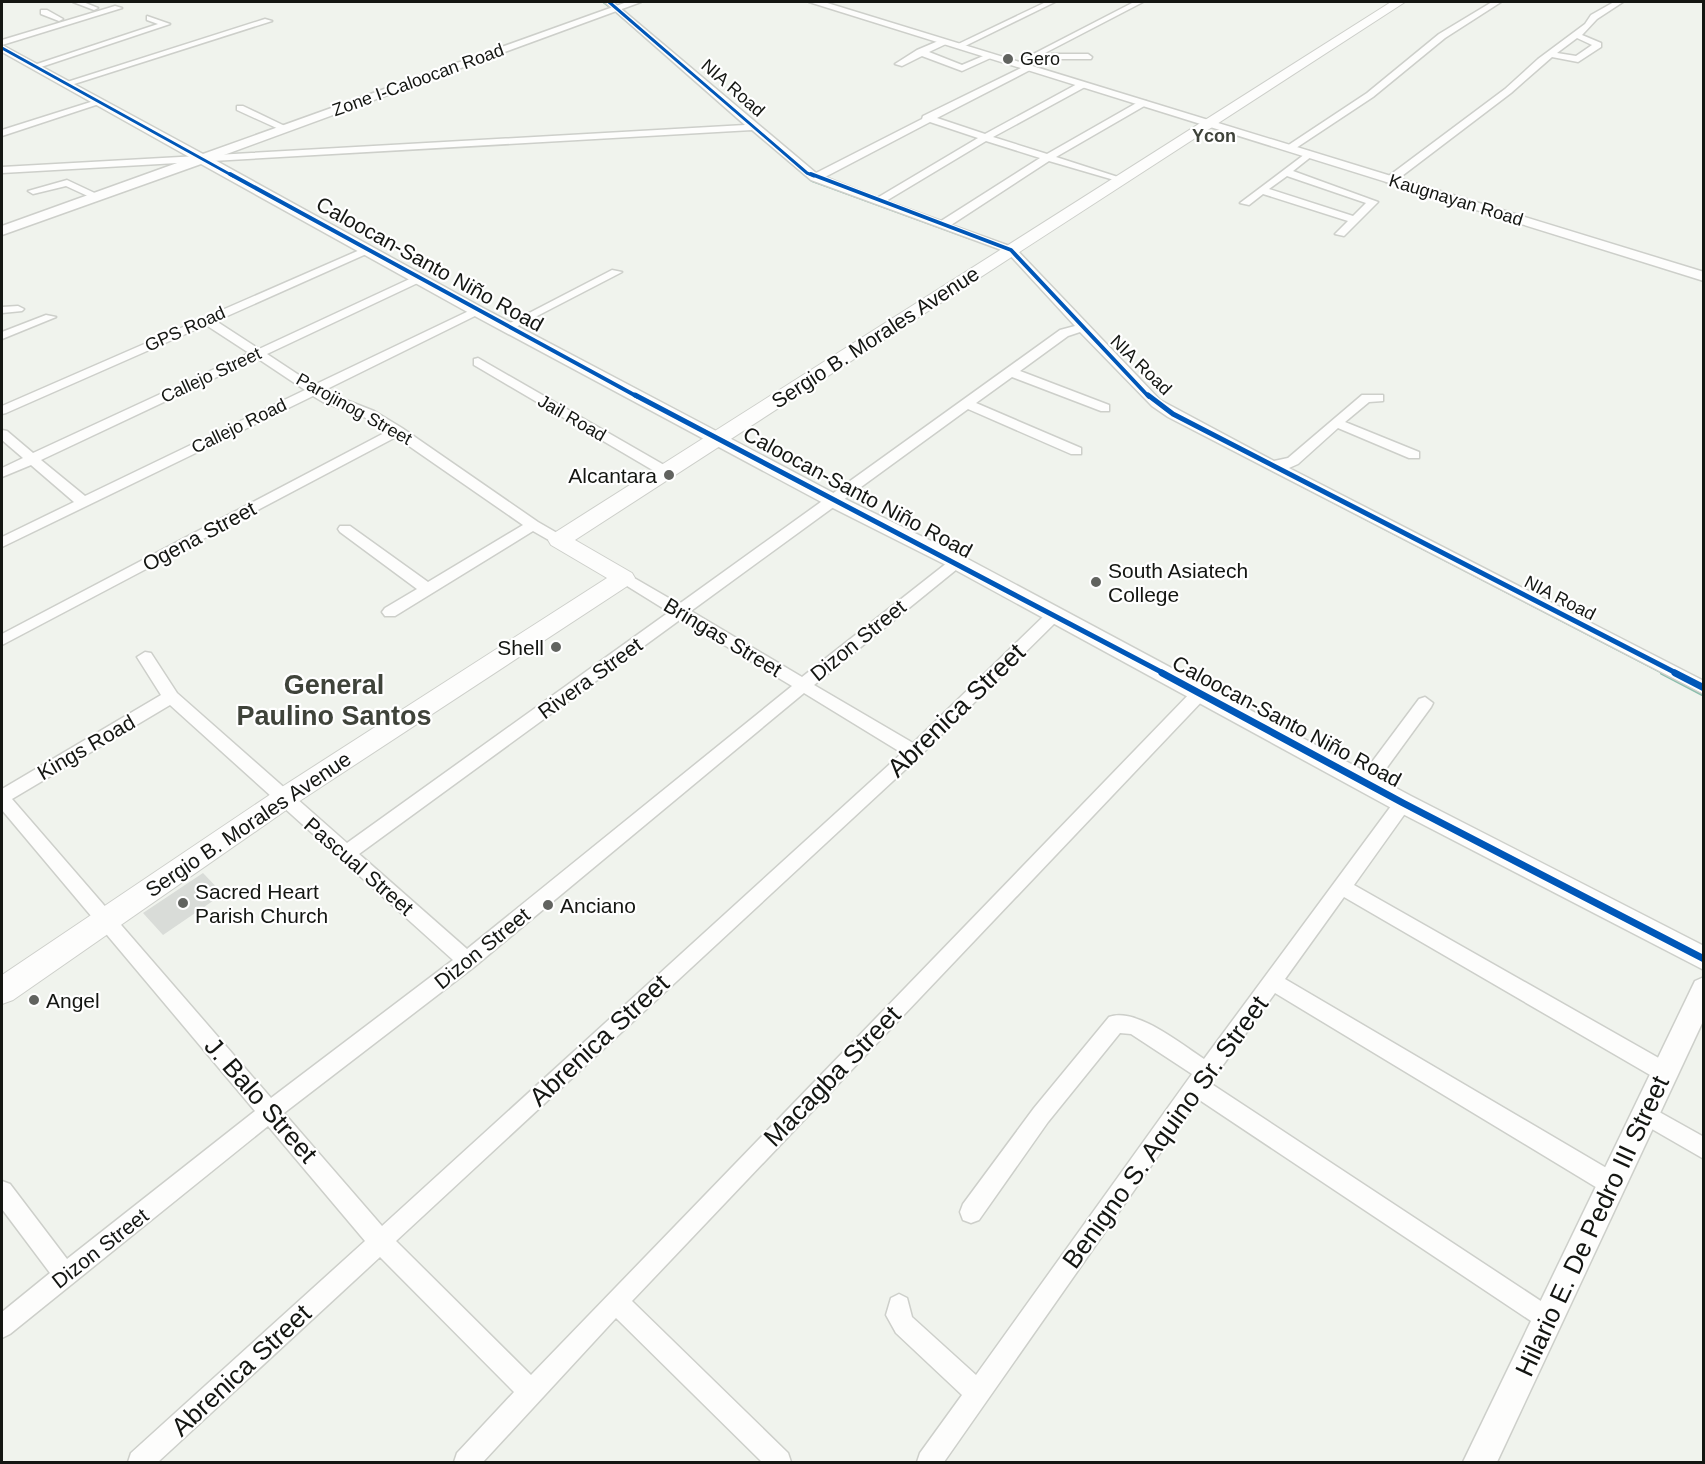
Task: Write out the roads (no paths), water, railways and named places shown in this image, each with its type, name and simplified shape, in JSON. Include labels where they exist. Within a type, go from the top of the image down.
[{"type":"main road","name":"Sergio B. Morales Avenue","points":[[559,540],[1117,180],[1399,2]]},
{"type":"main road","points":[[559,540],[624,578]]},
{"type":"main road","name":"Sergio B. Morales Avenue","points":[[2,991],[283,799],[624,578]]},
{"type":"street","points":[[77,2],[94,8]]},
{"type":"street","name":"Zone I-Caloocan Road","points":[[2,231],[613,5],[636,2]]},
{"type":"street","name":"Kaugnayan Road","points":[[814,2],[991,56],[1025,63],[1082,85],[1704,277]]},
{"type":"street","points":[[958,46],[1051,2]]},
{"type":"street","points":[[815,178],[1139,2]]},
{"type":"street","points":[[1290,148],[1370,95],[1442,36],[1497,2]]},
{"type":"street","points":[[1390,180],[1508,91],[1550,54],[1588,26],[1594,17],[1619,2]]},
{"type":"street","points":[[2,36],[94,8],[118,5]]},
{"type":"street","points":[[2,43],[118,5]]},
{"type":"street","name":"NIA Road","points":[[613,5],[815,178],[1011,250],[1078,328],[1156,403],[1268,465],[1704,688]]},
{"type":"street","points":[[44,12],[59,19]]},
{"type":"street","points":[[35,66],[166,24],[150,18]]},
{"type":"street","points":[[68,84],[259,26],[268,21]]},
{"type":"street","points":[[1550,54],[1578,59],[1598,45],[1576,35]]},
{"type":"street","points":[[899,63],[943,42]]},
{"type":"street","name":"Caloocan-Santo Niño Road","points":[[2,48],[369,249],[477,311],[834,501],[957,562],[1403,803],[1704,958]]},
{"type":"street","points":[[920,52],[962,68]]},
{"type":"street","points":[[946,75],[991,56]]},
{"type":"street","points":[[1025,63],[1088,57]]},
{"type":"street","points":[[878,202],[986,137],[1082,85]]},
{"type":"street","points":[[2,133],[100,102]]},
{"type":"street","points":[[943,225],[1047,158],[1143,103]]},
{"type":"street","points":[[240,108],[284,128]]},
{"type":"street","points":[[926,118],[1117,180]]},
{"type":"street","points":[[2,170],[754,127]]},
{"type":"street","points":[[1245,203],[1309,154]]},
{"type":"street","points":[[1285,172],[1373,202],[1340,234]]},
{"type":"street","points":[[33,191],[67,183],[96,196]]},
{"type":"street","points":[[1261,190],[1356,220]]},
{"type":"street","name":"GPS Road","points":[[2,410],[369,249]]},
{"type":"street","points":[[508,327],[616,272]]},
{"type":"street","name":"Callejo Street","points":[[2,473],[420,278]]},
{"type":"street","points":[[2,310],[18,309]]},
{"type":"street","name":"Callejo Road","points":[[2,542],[477,311]]},
{"type":"street","points":[[2,336],[50,317]]},
{"type":"street","name":"Parojinog Street","points":[[207,320],[313,390],[338,404],[369,414],[397,431],[533,525],[559,540]]},
{"type":"street","name":"Rivera Street","points":[[346,854],[1064,333],[1078,328]]},
{"type":"street","name":"Jail Road","points":[[478,362],[666,472]]},
{"type":"street","points":[[1011,372],[1105,408]]},
{"type":"street","points":[[1268,465],[1285,465],[1293,461],[1366,398],[1380,398]]},
{"type":"street","points":[[968,404],[1076,451]]},
{"type":"street","points":[[1335,423],[1414,455]]},
{"type":"street","name":"Ogena Street","points":[[2,640],[397,431]]},
{"type":"street","points":[[2,434],[84,502]]},
{"type":"street","points":[[390,612],[533,525]]},
{"type":"street","points":[[345,529],[428,589]]},
{"type":"street","name":"Dizon Street","points":[[2,1326],[271,1111],[467,962],[957,562]]},
{"type":"street","name":"Bringas Street","points":[[624,578],[914,752]]},
{"type":"street","name":"Abrenica Street","points":[[140,1462],[914,752],[1054,615]]},
{"type":"street","name":"Pascual Street","points":[[145,657],[171,697],[467,962]]},
{"type":"street","name":"Macagba Street","points":[[466,1462],[616,1301],[1201,692]]},
{"type":"street","name":"Kings Road","points":[[2,798],[171,697]]},
{"type":"street","points":[[1366,783],[1425,703]]},
{"type":"street","name":"J. Balo Street","points":[[2,798],[380,1241],[531,1392]]},
{"type":"street","name":"Benigno S. Aquino Sr. Street","points":[[929,1462],[980,1394],[1202,1079],[1403,803]]},
{"type":"street","points":[[1342,887],[1664,1072]]},
{"type":"street","points":[[1273,982],[1612,1184]]},
{"type":"street","name":"Hilario E. De Pedro III Street","points":[[1480,1462],[1704,989]]},
{"type":"street","points":[[971,1212],[1048,1106],[1116,1023],[1135,1026],[1202,1079],[1548,1319]]},
{"type":"street","points":[[1645,1114],[1704,1149]]},
{"type":"street","points":[[2,1192],[65,1275]]},
{"type":"street","points":[[616,1301],[779,1462]]},
{"type":"street","points":[[899,1306],[898,1315],[904,1325],[980,1394]]},
{"type":"waterway","points":[[603,2],[611,8]]},
{"type":"waterway","points":[[617,13],[660,50]]},
{"type":"waterway","points":[[778,152],[812,181],[971,239]]},
{"type":"waterway","points":[[1268,468],[1665,674]]},
{"type":"waterway","points":[[1662,673],[1704,695]]},
{"type":"place","name":"Gero","points":[[1008,59]]},
{"type":"place","name":"Alcantara","points":[[669,475]]},
{"type":"place","name":"South Asiatech College","points":[[1096,582]]},
{"type":"place","name":"Shell","points":[[556,647]]},
{"type":"place","name":"Sacred Heart Parish Church","points":[[183,903]]},
{"type":"place","name":"Anciano","points":[[548,905]]},
{"type":"place","name":"Angel","points":[[34,1000]]},
{"type":"district","name":"Ycon","points":[[1214,136]]},
{"type":"district","name":"General Paulino Santos","points":[[334,700]]}]
